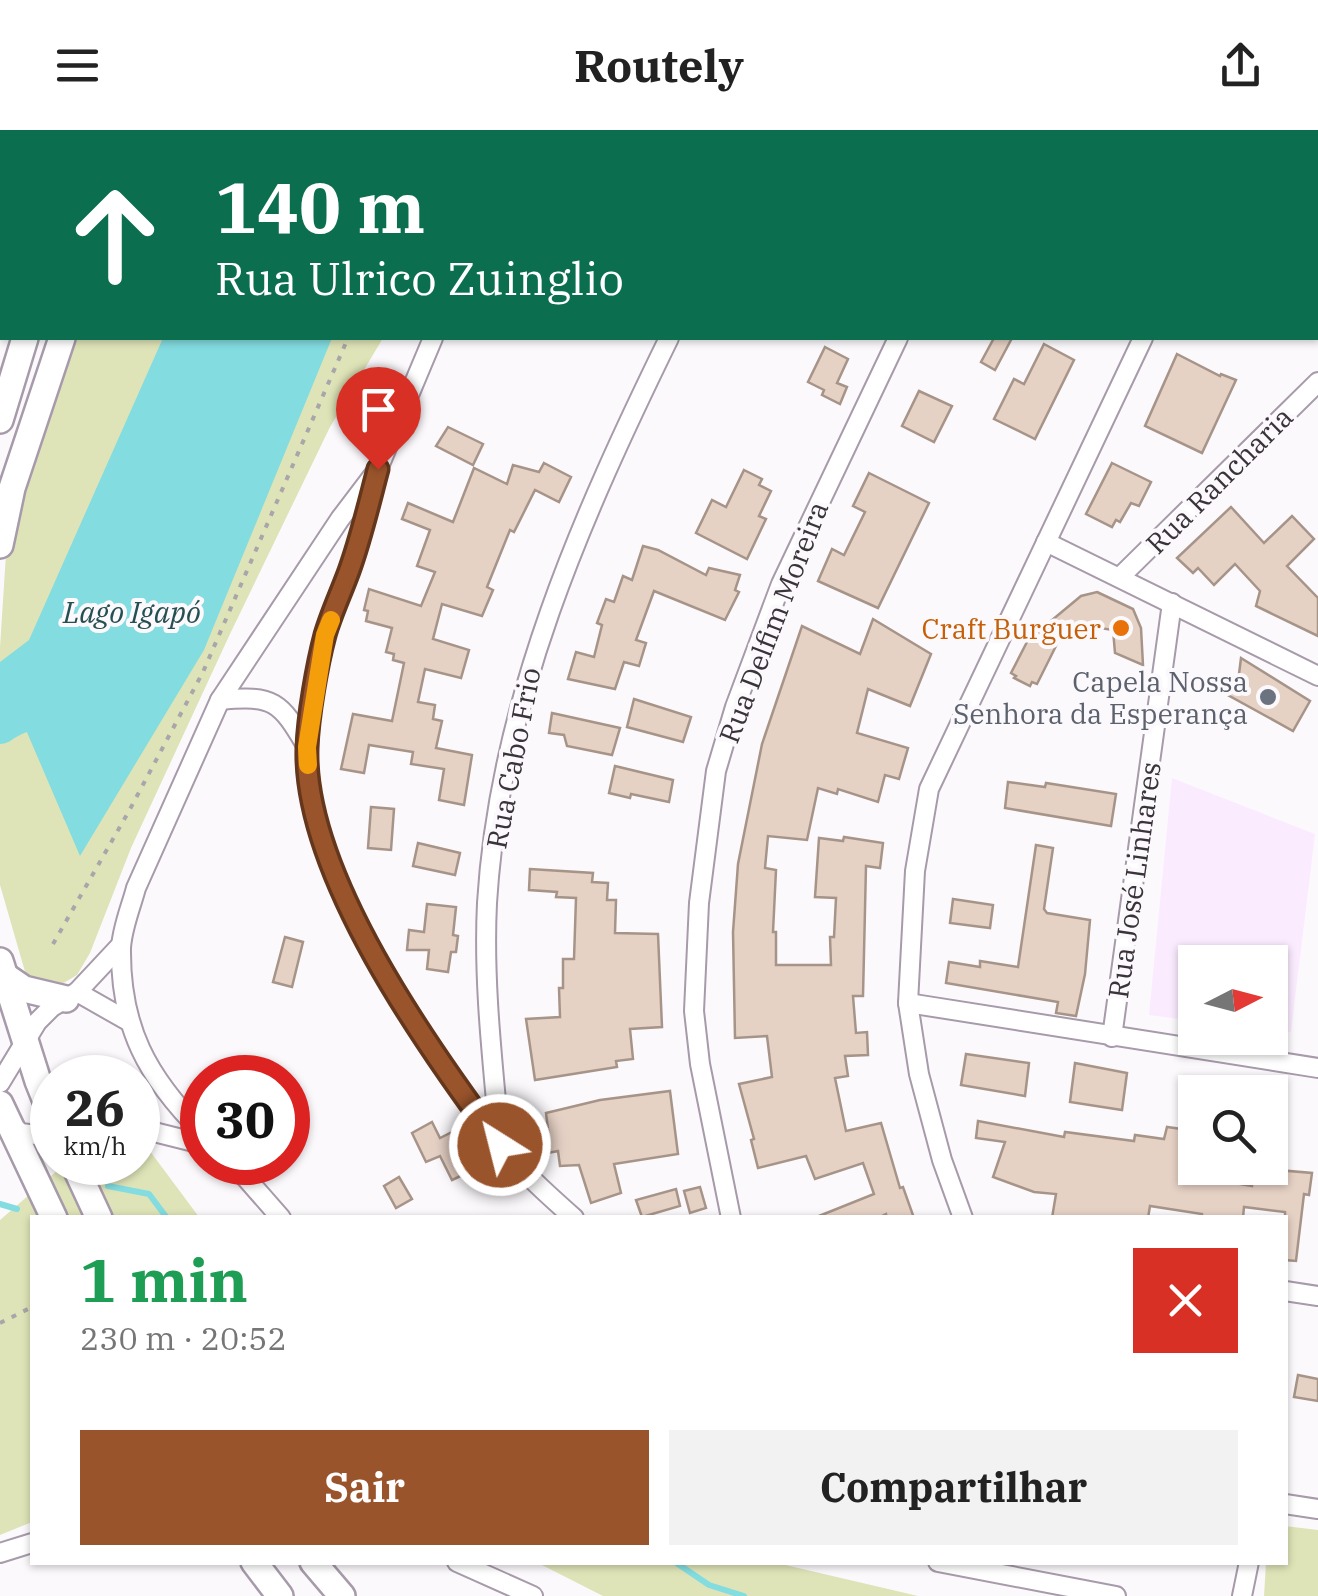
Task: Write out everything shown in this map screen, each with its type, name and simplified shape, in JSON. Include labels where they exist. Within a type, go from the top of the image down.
[{"type":"main road","points":[[0,420],[24,340]]},
{"type":"main road","points":[[0,544],[12,488],[61,340]]},
{"type":"main road","points":[[3,969],[24,988],[72,996]]},
{"type":"main road","points":[[3,969],[31,1055]]},
{"type":"main road","points":[[4,1113],[53,1215]]},
{"type":"main road","points":[[84,1185],[100,1215]]},
{"type":"main road","points":[[95,1185],[100,1215]]},
{"type":"main road","points":[[256,1565],[280,1596]]},
{"type":"street","points":[[432,340],[378,469],[350,568],[325,635],[307,747],[311,803],[327,858],[350,906],[426,1042],[500,1145],[571,1215]]},
{"type":"street","name":"Rua Cabo Frio","points":[[500,1145],[489,1022],[487,904],[500,792],[538,641],[587,520],[668,340]]},
{"type":"street","name":"Rua Delfim Moreira","points":[[730,1215],[700,1064],[694,1011],[699,902],[716,771],[735,707],[782,584],[897,340]]},
{"type":"street","points":[[963,1215],[942,1160],[919,1074],[908,1003],[915,872],[929,789],[1143,340]]},
{"type":"street","name":"Rua Rancharia","points":[[1120,577],[1318,382]]},
{"type":"street","points":[[137,1055],[128,1021],[121,945],[136,888],[220,700],[378,469]]},
{"type":"street","points":[[1046,542],[1318,676]]},
{"type":"street","name":"Rua José Linhares","points":[[1112,1037],[1172,603]]},
{"type":"street","points":[[220,700],[255,696],[272,702],[289,716],[307,747]]},
{"type":"street","points":[[0,1082],[36,1022],[72,996],[121,945]]},
{"type":"street","points":[[72,996],[128,1021]]},
{"type":"street","points":[[908,1003],[1318,1068]]},
{"type":"street","points":[[160,1089],[180,1109]]},
{"type":"street","points":[[4,1113],[21,1133],[30,1134]]},
{"type":"street","points":[[252,1185],[278,1215]]},
{"type":"street","points":[[1288,1291],[1318,1296]]},
{"type":"street","points":[[1288,1504],[1318,1508]]},
{"type":"street","points":[[0,1553],[30,1544]]},
{"type":"street","points":[[464,1565],[534,1596]]},
{"type":"street","points":[[954,1565],[1116,1596]]},
{"type":"street","points":[[1242,1596],[1248,1565]]},
{"type":"path","points":[[53,944],[202,672],[347,340]]},
{"type":"path","points":[[0,1323],[30,1308]]},
{"type":"shaded area","points":[[1172,778],[1315,834],[1291,1032],[1288,945],[1178,945],[1178,1019],[1149,1015]]},
{"type":"green space","points":[[66,340],[382,340],[330,427],[230,634],[131,848],[90,953],[77,975],[52,990],[30,989],[0,885],[0,647],[6,554]]},
{"type":"green space","points":[[160,1165],[198,1215],[30,1215],[30,1523],[0,1535],[0,1220],[41,1185],[160,1185]]},
{"type":"green space","points":[[1288,1526],[1318,1530],[1318,1596],[1264,1596],[1266,1565],[1288,1565]]},
{"type":"green space","points":[[542,1565],[786,1565],[918,1596],[603,1596]]},
{"type":"water","name":"Lago Igapó","points":[[162,340],[331,340],[204,650],[80,856],[14,702],[0,713],[0,662],[29,640]]},
{"type":"building","points":[[993,340],[1011,340],[995,370],[981,362]]},
{"type":"building","points":[[1044,344],[1074,360],[1035,439],[994,419],[1014,379],[1024,384]]},
{"type":"building","points":[[825,347],[848,359],[837,383],[847,387],[840,404],[808,382]]},
{"type":"building","points":[[1177,354],[1236,380],[1202,453],[1145,426]]},
{"type":"building","points":[[919,391],[952,406],[934,442],[902,426]]},
{"type":"building","points":[[448,427],[483,444],[473,465],[436,446]]},
{"type":"building","points":[[544,463],[571,477],[559,502],[535,490],[514,532],[510,530],[487,587],[493,590],[482,616],[442,604],[433,639],[469,650],[461,678],[425,669],[418,702],[435,705],[433,719],[442,721],[436,748],[472,755],[464,805],[439,800],[444,769],[411,764],[413,752],[369,745],[364,773],[341,769],[353,714],[392,721],[404,663],[393,660],[394,654],[386,652],[392,628],[366,621],[368,611],[364,610],[369,589],[421,606],[435,572],[417,566],[430,530],[402,519],[408,503],[453,522],[474,468],[507,484],[513,465],[539,472]]},
{"type":"building","points":[[1112,463],[1151,482],[1139,506],[1131,503],[1120,522],[1116,520],[1112,527],[1086,514]]},
{"type":"building","points":[[744,470],[762,479],[759,485],[771,491],[759,516],[766,519],[747,559],[696,533],[712,500],[726,507]]},
{"type":"building","points":[[869,473],[929,503],[878,608],[818,581],[832,549],[844,555],[865,512],[853,506]]},
{"type":"building","points":[[1231,507],[1264,543],[1292,516],[1314,539],[1287,566],[1318,598],[1318,636],[1256,606],[1260,591],[1235,564],[1214,585],[1198,568],[1193,573],[1177,558]]},
{"type":"building","points":[[643,546],[706,575],[709,568],[740,575],[735,590],[739,592],[725,620],[654,591],[636,640],[646,643],[639,666],[624,662],[615,689],[568,679],[576,652],[594,657],[602,625],[597,623],[606,599],[614,602],[623,576],[632,580]]},
{"type":"building","name":"Craft Burguer","points":[[1097,592],[1133,609],[1141,628],[1143,665],[1115,653],[1113,630],[1094,627],[1080,636],[1066,626],[1037,684],[1032,682],[1030,686],[1014,678],[1011,673],[1028,640],[1081,596]]},
{"type":"building","points":[[873,619],[931,654],[910,706],[868,689],[857,733],[908,748],[899,779],[885,775],[878,802],[838,789],[837,794],[818,788],[807,840],[768,836],[765,868],[776,870],[776,965],[831,965],[830,937],[834,937],[836,898],[815,897],[819,838],[883,843],[880,868],[866,866],[863,996],[853,996],[856,1033],[867,1032],[868,1055],[845,1056],[848,1076],[835,1078],[846,1131],[881,1123],[900,1188],[903,1187],[913,1215],[822,1215],[874,1194],[863,1163],[815,1179],[806,1156],[758,1168],[739,1084],[772,1077],[767,1036],[735,1038],[733,932],[738,864],[762,744],[802,626],[860,654]]},
{"type":"building","name":"Capela Nossa Senhora da Esperança","points":[[1241,658],[1310,701],[1293,731],[1226,694],[1239,674]]},
{"type":"building","points":[[634,699],[691,717],[683,742],[627,727]]},
{"type":"building","points":[[552,713],[620,728],[612,755],[567,746],[564,735],[549,733]]},
{"type":"building","points":[[615,766],[673,780],[669,802],[609,793]]},
{"type":"building","points":[[1008,782],[1045,787],[1046,783],[1116,794],[1111,826],[1005,808]]},
{"type":"building","points":[[371,807],[394,809],[391,850],[368,848]]},
{"type":"building","points":[[418,843],[460,853],[455,875],[413,866]]},
{"type":"building","points":[[1036,845],[1053,848],[1044,909],[1047,913],[1090,920],[1076,1016],[1056,1013],[1058,1002],[946,983],[949,962],[980,967],[980,961],[1018,967]]},
{"type":"building","points":[[530,869],[593,873],[592,882],[608,883],[607,900],[616,900],[615,933],[658,934],[662,1027],[630,1029],[633,1059],[616,1061],[617,1067],[535,1080],[526,1019],[560,1017],[563,959],[574,959],[576,898],[529,890]]},
{"type":"building","points":[[953,899],[993,905],[990,928],[950,923]]},
{"type":"building","points":[[427,904],[456,907],[453,935],[458,936],[448,972],[427,969],[429,950],[407,950],[409,930],[424,932]]},
{"type":"building","points":[[285,937],[303,942],[292,987],[273,982]]},
{"type":"building","points":[[966,1054],[1029,1063],[1025,1096],[961,1085]]},
{"type":"building","points":[[1075,1063],[1127,1073],[1122,1110],[1070,1102]]},
{"type":"building","points":[[670,1091],[678,1154],[614,1164],[621,1193],[591,1203],[579,1165],[560,1166],[558,1151],[528,1157],[521,1149],[549,1138],[546,1113],[600,1100]]},
{"type":"building","points":[[978,1121],[1064,1137],[1065,1132],[1134,1141],[1135,1135],[1164,1139],[1167,1127],[1178,1128],[1178,1185],[1288,1185],[1288,1171],[1312,1173],[1309,1195],[1304,1194],[1296,1261],[1288,1260],[1285,1212],[1244,1207],[1243,1215],[1202,1215],[1150,1206],[1148,1215],[1052,1215],[1056,1194],[1034,1192],[993,1177],[1005,1142],[976,1138]]},
{"type":"building","points":[[432,1122],[440,1138],[456,1130],[474,1170],[452,1180],[440,1156],[426,1162],[412,1133]]},
{"type":"building","points":[[399,1177],[412,1199],[396,1208],[384,1186]]},
{"type":"building","points":[[700,1187],[706,1208],[690,1213],[684,1191]]},
{"type":"building","points":[[676,1189],[680,1206],[641,1215],[636,1200]]},
{"type":"building","points":[[1298,1375],[1318,1379],[1318,1401],[1294,1397]]},
{"type":"waterway","points":[[0,725],[46,702],[58,690]]},
{"type":"waterway","points":[[108,1186],[149,1194],[165,1215]]},
{"type":"waterway","points":[[0,1204],[17,1209]]},
{"type":"waterway","points":[[679,1565],[709,1585],[744,1596]]},
{"type":"slow traffic","points":[[308,765],[307,747],[325,635],[331,620]]},
{"type":"place","name":"Craft Burguer","points":[[1121,628]]},
{"type":"place","name":"Capela Nossa Senhora da Esperança","points":[[1268,697]]},
{"type":"route","points":[[378,469],[350,568],[325,635],[307,747],[311,803],[327,858],[381,965],[426,1042],[500,1145]]}]
